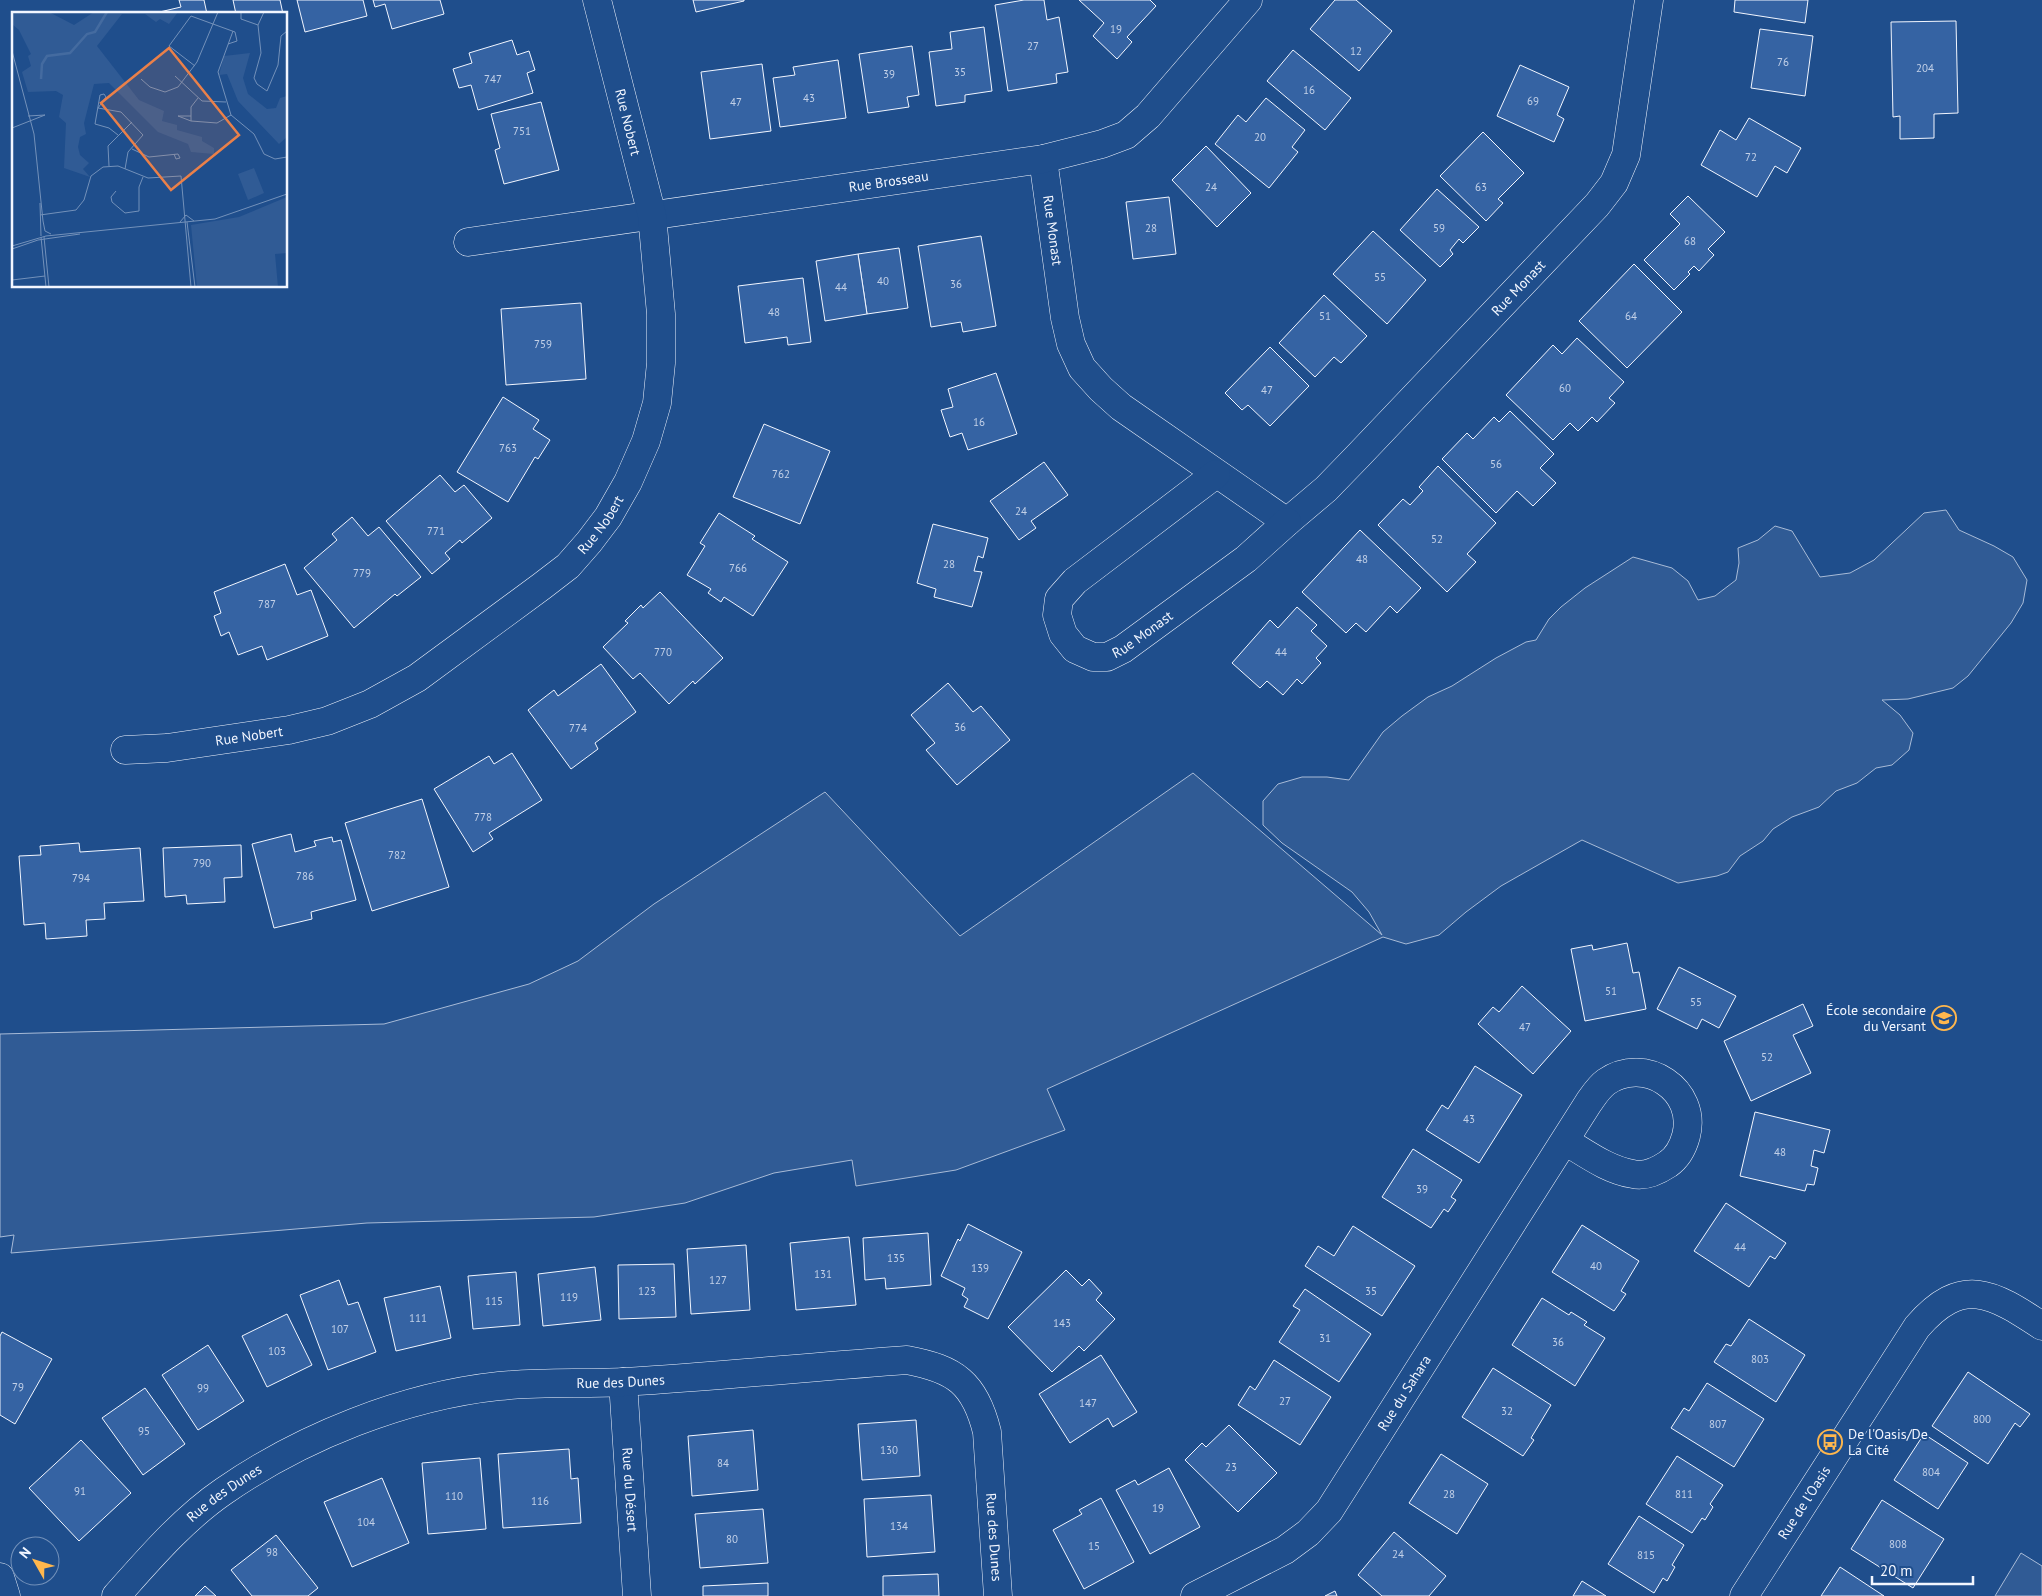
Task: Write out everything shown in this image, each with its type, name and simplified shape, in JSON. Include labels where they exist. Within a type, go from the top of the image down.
[{"type":"street","name":"Rue Nobert","points":[[125,750],[167,748],[289,730],[327,722],[370,704],[416,678],[568,566],[608,517],[628,482],[646,441],[656,403],[661,363],[661,314],[652,215],[597,0]]},
{"type":"street","name":"Rue Brosseau","points":[[468,242],[1043,159],[1102,144],[1126,135],[1148,116],[1248,0]]},
{"type":"street","name":"Rue Monast","points":[[1216,474],[1075,581],[1059,598],[1057,615],[1063,634],[1075,649],[1093,657],[1107,657],[1123,649],[1246,559],[1345,470],[1598,205],[1614,183],[1626,155],[1649,0]]},
{"type":"street","name":"Rue Monast","points":[[1043,159],[1065,318],[1072,344],[1082,368],[1120,407],[1287,522]]},
{"type":"street","name":"Rue du Sahara","points":[[1195,1596],[1285,1550],[1308,1533],[1329,1512],[1565,1141],[1600,1088],[1607,1081],[1627,1073],[1648,1073],[1665,1080],[1680,1095],[1688,1112],[1688,1128],[1684,1146],[1674,1160],[1657,1171],[1635,1175],[1612,1169],[1565,1141]]},
{"type":"street","name":"Rue de l'Oasis","points":[[1744,1596],[1917,1328],[1930,1312],[1957,1295],[1979,1294],[2016,1308],[2042,1326]]},
{"type":"street","name":"Rue des Dunes","points":[[116,1596],[183,1525],[223,1492],[265,1465],[307,1442],[355,1422],[402,1407],[448,1395],[499,1386],[622,1382],[907,1360],[933,1365],[954,1376],[970,1390],[982,1412],[987,1432],[998,1596]]},
{"type":"street","name":"Rue du Désert","points":[[622,1382],[637,1596]]},
{"type":"street","points":[[0,1577],[6,1596]]},
{"type":"shaded area","points":[[1946,510],[1959,530],[2013,557],[2027,580],[2023,603],[2011,623],[1968,676],[1953,688],[1908,699],[1882,700],[1900,715],[1913,733],[1909,750],[1892,765],[1876,768],[1857,783],[1836,791],[1819,807],[1792,817],[1773,829],[1763,841],[1740,856],[1728,872],[1717,876],[1678,883],[1582,840],[1501,886],[1439,935],[1406,944],[1383,937],[1047,1089],[1065,1130],[956,1170],[856,1186],[852,1160],[774,1173],[685,1203],[594,1217],[367,1223],[11,1253],[14,1235],[0,1237],[0,1034],[384,1024],[529,984],[578,961],[654,904],[825,792],[960,936],[1193,773],[1382,935],[1369,912],[1352,892],[1282,843],[1263,825],[1263,801],[1278,784],[1302,777],[1327,777],[1349,780],[1383,732],[1402,716],[1428,697],[1452,686],[1496,658],[1526,642],[1536,640],[1549,619],[1561,607],[1585,588],[1633,557],[1672,568],[1688,581],[1698,600],[1715,596],[1736,580],[1739,563],[1738,548],[1758,540],[1775,526],[1792,531],[1820,577],[1850,573],[1874,560],[1924,513]]},
{"type":"shaded area","points":[[2021,1553],[2042,1566],[2042,1596],[1995,1596]]},
{"type":"building","points":[[179,0],[204,0],[207,12],[160,12],[181,7]]},
{"type":"building","points":[[233,0],[280,0],[283,12],[236,12]]},
{"type":"building","points":[[297,0],[363,0],[367,16],[305,32]]},
{"type":"building","points":[[373,0],[440,0],[444,14],[392,29],[385,4],[375,7]]},
{"type":"building","points":[[693,0],[744,0],[744,1],[696,12]]},
{"type":"building","points":[[1024,0],[1044,0],[1047,20],[1059,17],[1068,72],[1056,74],[1057,83],[1008,91],[995,5]]},
{"type":"building","points":[[1079,0],[1150,0],[1156,6],[1127,37],[1132,42],[1117,59],[1093,36],[1104,23]]},
{"type":"building","points":[[1335,0],[1356,0],[1392,31],[1359,71],[1310,29]]},
{"type":"building","points":[[1735,0],[1808,0],[1805,23],[1734,12]]},
{"type":"building","points":[[1956,21],[1958,113],[1934,114],[1934,138],[1900,139],[1900,116],[1893,117],[1891,22]]},
{"type":"building","points":[[984,27],[992,91],[965,95],[965,102],[936,106],[929,52],[952,49],[950,32]]},
{"type":"building","points":[[1760,29],[1813,36],[1805,96],[1751,88]]},
{"type":"building","points":[[512,40],[517,55],[529,51],[535,70],[527,73],[533,93],[478,110],[471,85],[459,88],[453,69],[472,63],[469,53]]},
{"type":"building","points":[[912,46],[919,95],[907,97],[909,107],[868,113],[859,54]]},
{"type":"building","points":[[1293,50],[1351,98],[1325,130],[1267,81]]},
{"type":"building","points":[[838,60],[846,118],[780,127],[773,78],[795,75],[793,67]]},
{"type":"building","points":[[762,64],[771,131],[710,139],[701,72]]},
{"type":"building","points":[[1520,65],[1569,87],[1557,115],[1564,119],[1554,142],[1497,116]]},
{"type":"building","points":[[1266,98],[1305,130],[1292,147],[1298,152],[1269,188],[1215,144],[1238,115],[1246,122]]},
{"type":"building","points":[[541,102],[559,170],[504,184],[495,150],[500,148],[491,114]]},
{"type":"building","points":[[1749,118],[1801,148],[1787,173],[1775,166],[1757,197],[1701,165],[1720,130],[1736,140]]},
{"type":"building","points":[[1483,132],[1524,173],[1498,199],[1503,203],[1486,221],[1440,176]]},
{"type":"building","points":[[1206,146],[1251,193],[1217,227],[1172,180]]},
{"type":"building","points":[[1437,189],[1479,227],[1463,243],[1459,239],[1450,250],[1453,254],[1440,267],[1400,230]]},
{"type":"building","points":[[1688,196],[1725,232],[1708,249],[1714,255],[1699,271],[1694,266],[1688,272],[1690,274],[1674,290],[1644,260],[1680,224],[1670,214]]},
{"type":"building","points":[[1169,197],[1176,254],[1133,259],[1126,202]]},
{"type":"building","points":[[1373,231],[1426,280],[1387,324],[1333,274]]},
{"type":"building","points":[[981,236],[996,326],[963,332],[961,322],[931,327],[918,246]]},
{"type":"building","points":[[899,248],[908,308],[867,314],[858,254]]},
{"type":"building","points":[[858,254],[867,314],[825,321],[816,261]]},
{"type":"building","points":[[1634,264],[1682,312],[1627,368],[1579,321]]},
{"type":"building","points":[[803,278],[811,342],[788,345],[787,337],[745,343],[738,286]]},
{"type":"building","points":[[1324,295],[1367,336],[1341,363],[1334,357],[1315,377],[1279,343]]},
{"type":"building","points":[[581,303],[586,379],[506,385],[501,309]]},
{"type":"building","points":[[1577,338],[1624,382],[1609,398],[1615,403],[1597,422],[1592,417],[1578,431],[1570,423],[1553,440],[1506,395],[1553,345],[1562,354]]},
{"type":"building","points":[[1270,347],[1309,386],[1270,426],[1248,405],[1242,410],[1225,393]]},
{"type":"building","points":[[996,373],[1017,434],[968,450],[962,433],[950,437],[941,410],[953,407],[948,389]]},
{"type":"building","points":[[503,397],[539,420],[533,429],[550,440],[538,459],[535,457],[508,502],[457,472]]},
{"type":"building","points":[[1510,411],[1554,454],[1540,468],[1556,483],[1533,506],[1517,491],[1496,513],[1442,459],[1467,433],[1473,439],[1494,417],[1499,422]]},
{"type":"building","points":[[764,424],[830,451],[800,524],[733,497]]},
{"type":"building","points":[[1044,462],[1068,495],[1031,521],[1036,528],[1019,540],[990,501]]},
{"type":"building","points":[[1438,466],[1496,523],[1467,554],[1476,562],[1447,592],[1378,525],[1403,499],[1410,505],[1423,491],[1419,487]]},
{"type":"building","points":[[440,475],[455,492],[464,485],[492,518],[462,543],[460,540],[445,553],[450,559],[432,574],[386,521]]},
{"type":"building","points":[[719,513],[755,536],[752,539],[788,562],[753,616],[724,597],[721,602],[708,593],[711,589],[687,575],[705,546],[700,543]]},
{"type":"building","points":[[352,517],[368,536],[379,527],[421,577],[397,596],[395,594],[354,628],[304,568],[337,540],[332,534]]},
{"type":"building","points":[[933,524],[988,538],[983,558],[978,556],[974,571],[982,572],[972,607],[934,597],[936,589],[917,583]]},
{"type":"building","points":[[1360,530],[1421,588],[1397,613],[1390,606],[1366,632],[1356,623],[1346,633],[1302,592]]},
{"type":"building","points":[[285,564],[297,595],[311,590],[328,636],[267,660],[262,646],[238,655],[229,632],[221,636],[214,616],[221,613],[214,592]]},
{"type":"building","points":[[660,592],[723,658],[695,684],[693,681],[669,704],[640,673],[633,679],[603,647],[628,623],[625,621],[641,605],[643,608]]},
{"type":"building","points":[[1297,607],[1317,625],[1311,631],[1327,646],[1316,658],[1321,663],[1302,684],[1297,679],[1283,695],[1267,681],[1260,688],[1232,663],[1270,620],[1278,628]]},
{"type":"building","points":[[601,664],[636,712],[595,743],[598,749],[571,769],[528,710],[554,690],[558,696]]},
{"type":"building","points":[[948,683],[973,712],[981,706],[1010,740],[957,785],[926,750],[935,743],[911,715]]},
{"type":"building","points":[[512,753],[542,800],[489,833],[493,839],[473,852],[434,789],[489,756],[494,764]]},
{"type":"building","points":[[422,799],[449,887],[372,911],[345,823]]},
{"type":"building","points":[[291,834],[295,852],[316,846],[314,841],[332,837],[333,842],[341,840],[356,900],[311,912],[312,919],[274,928],[252,844]]},
{"type":"building","points":[[79,843],[80,852],[140,848],[144,901],[104,903],[105,919],[86,920],[87,936],[46,939],[45,923],[24,925],[19,856],[41,855],[40,846]]},
{"type":"building","points":[[241,845],[242,877],[224,878],[225,902],[187,904],[186,895],[165,897],[163,848]]},
{"type":"building","points":[[1627,943],[1633,973],[1639,972],[1646,1009],[1585,1021],[1571,949],[1592,945],[1593,950]]},
{"type":"building","points":[[1679,967],[1736,996],[1719,1028],[1702,1019],[1697,1029],[1657,1009]]},
{"type":"building","points":[[1522,986],[1571,1031],[1533,1074],[1478,1024],[1493,1007],[1499,1012]]},
{"type":"building","points":[[1803,1004],[1813,1026],[1793,1035],[1811,1073],[1751,1101],[1724,1041]]},
{"type":"building","points":[[1475,1066],[1522,1095],[1479,1163],[1426,1130],[1442,1105],[1448,1109]]},
{"type":"building","points":[[1755,1112],[1830,1130],[1824,1153],[1814,1150],[1811,1166],[1818,1168],[1814,1185],[1807,1184],[1805,1191],[1740,1176]]},
{"type":"building","points":[[1413,1149],[1462,1180],[1451,1197],[1456,1200],[1448,1212],[1444,1209],[1431,1228],[1382,1197]]},
{"type":"building","points":[[1726,1203],[1786,1243],[1775,1259],[1770,1256],[1749,1287],[1694,1251]]},
{"type":"building","points":[[968,1224],[1022,1252],[988,1319],[964,1307],[968,1299],[962,1295],[965,1288],[941,1276],[958,1239],[960,1241]]},
{"type":"building","points":[[1582,1225],[1639,1261],[1621,1291],[1626,1294],[1614,1311],[1552,1272]]},
{"type":"building","points":[[1353,1226],[1415,1266],[1382,1316],[1305,1266],[1318,1246],[1334,1256]]},
{"type":"building","points":[[928,1233],[931,1285],[886,1289],[885,1278],[865,1280],[863,1238]]},
{"type":"building","points":[[849,1237],[856,1305],[796,1310],[790,1243]]},
{"type":"building","points":[[746,1245],[750,1310],[691,1314],[687,1249]]},
{"type":"building","points":[[674,1264],[676,1317],[619,1319],[618,1265]]},
{"type":"building","points":[[595,1267],[601,1320],[543,1326],[538,1274]]},
{"type":"building","points":[[1066,1270],[1082,1286],[1089,1279],[1102,1293],[1096,1300],[1115,1319],[1084,1351],[1079,1346],[1052,1372],[1008,1327]]},
{"type":"building","points":[[516,1272],[520,1325],[473,1329],[468,1276]]},
{"type":"building","points":[[339,1280],[348,1305],[358,1302],[376,1352],[328,1370],[300,1295]]},
{"type":"building","points":[[440,1286],[451,1338],[396,1351],[384,1298]]},
{"type":"building","points":[[1305,1289],[1371,1334],[1339,1382],[1279,1342],[1300,1310],[1293,1306]]},
{"type":"building","points":[[1542,1298],[1569,1315],[1571,1312],[1587,1322],[1584,1325],[1605,1338],[1575,1386],[1512,1345]]},
{"type":"building","points":[[287,1314],[312,1365],[267,1387],[242,1336]]},
{"type":"building","points":[[1749,1319],[1805,1355],[1776,1402],[1714,1362],[1726,1344],[1731,1346]]},
{"type":"building","points":[[2,1332],[52,1359],[15,1424],[0,1415],[0,1336]]},
{"type":"building","points":[[208,1345],[244,1401],[198,1430],[162,1375]]},
{"type":"building","points":[[1101,1355],[1137,1412],[1113,1427],[1108,1418],[1070,1443],[1039,1394]]},
{"type":"building","points":[[1274,1360],[1331,1397],[1300,1445],[1238,1405],[1250,1386],[1255,1390]]},
{"type":"building","points":[[1493,1368],[1551,1405],[1531,1438],[1534,1440],[1523,1456],[1462,1417]]},
{"type":"building","points":[[1968,1372],[2030,1414],[2020,1427],[2015,1423],[1988,1464],[1932,1426]]},
{"type":"building","points":[[1707,1383],[1764,1419],[1734,1467],[1671,1428],[1684,1408],[1689,1411]]},
{"type":"building","points":[[145,1388],[185,1444],[143,1475],[102,1418]]},
{"type":"building","points":[[916,1420],[920,1476],[862,1480],[858,1424]]},
{"type":"building","points":[[1229,1425],[1277,1473],[1238,1512],[1185,1460],[1202,1443],[1206,1447]]},
{"type":"building","points":[[753,1430],[758,1490],[692,1496],[688,1436]]},
{"type":"building","points":[[1924,1434],[1968,1463],[1938,1509],[1894,1480]]},
{"type":"building","points":[[81,1440],[131,1493],[79,1541],[29,1488]]},
{"type":"building","points":[[569,1449],[571,1479],[578,1478],[581,1523],[503,1528],[498,1454]]},
{"type":"building","points":[[1441,1454],[1488,1484],[1457,1534],[1409,1503]]},
{"type":"building","points":[[1677,1456],[1723,1485],[1710,1504],[1713,1507],[1705,1520],[1702,1518],[1692,1533],[1646,1504]]},
{"type":"building","points":[[480,1458],[486,1529],[428,1534],[422,1463]]},
{"type":"building","points":[[1169,1468],[1200,1527],[1150,1554],[1116,1490],[1135,1480],[1138,1485]]},
{"type":"building","points":[[382,1478],[409,1543],[352,1567],[324,1502]]},
{"type":"building","points":[[931,1495],[935,1552],[867,1557],[864,1499]]},
{"type":"building","points":[[1101,1498],[1134,1562],[1084,1589],[1053,1530],[1082,1514],[1079,1510]]},
{"type":"building","points":[[1882,1500],[1944,1539],[1913,1588],[1851,1549]]},
{"type":"building","points":[[763,1509],[768,1563],[700,1568],[695,1514]]},
{"type":"building","points":[[1639,1516],[1684,1545],[1672,1565],[1675,1567],[1667,1581],[1663,1578],[1654,1593],[1608,1564]]},
{"type":"building","points":[[1394,1532],[1446,1576],[1429,1596],[1382,1596],[1358,1575]]},
{"type":"building","points":[[276,1535],[318,1588],[308,1596],[252,1596],[231,1570]]},
{"type":"building","points":[[1840,1567],[1884,1596],[1821,1596]]},
{"type":"building","points":[[938,1574],[939,1596],[883,1596],[883,1576]]},
{"type":"building","points":[[1582,1581],[1606,1596],[1573,1596]]},
{"type":"building","points":[[768,1583],[768,1596],[703,1596],[703,1586]]},
{"type":"building","points":[[205,1586],[216,1596],[195,1596]]},
{"type":"building","points":[[1335,1591],[1337,1596],[1325,1596]]},
{"type":"place","name":"École secondaire du Versant","points":[[1944,1018]]},
{"type":"place","name":"De l'Oasis/De La Cité","points":[[1830,1442]]}]
